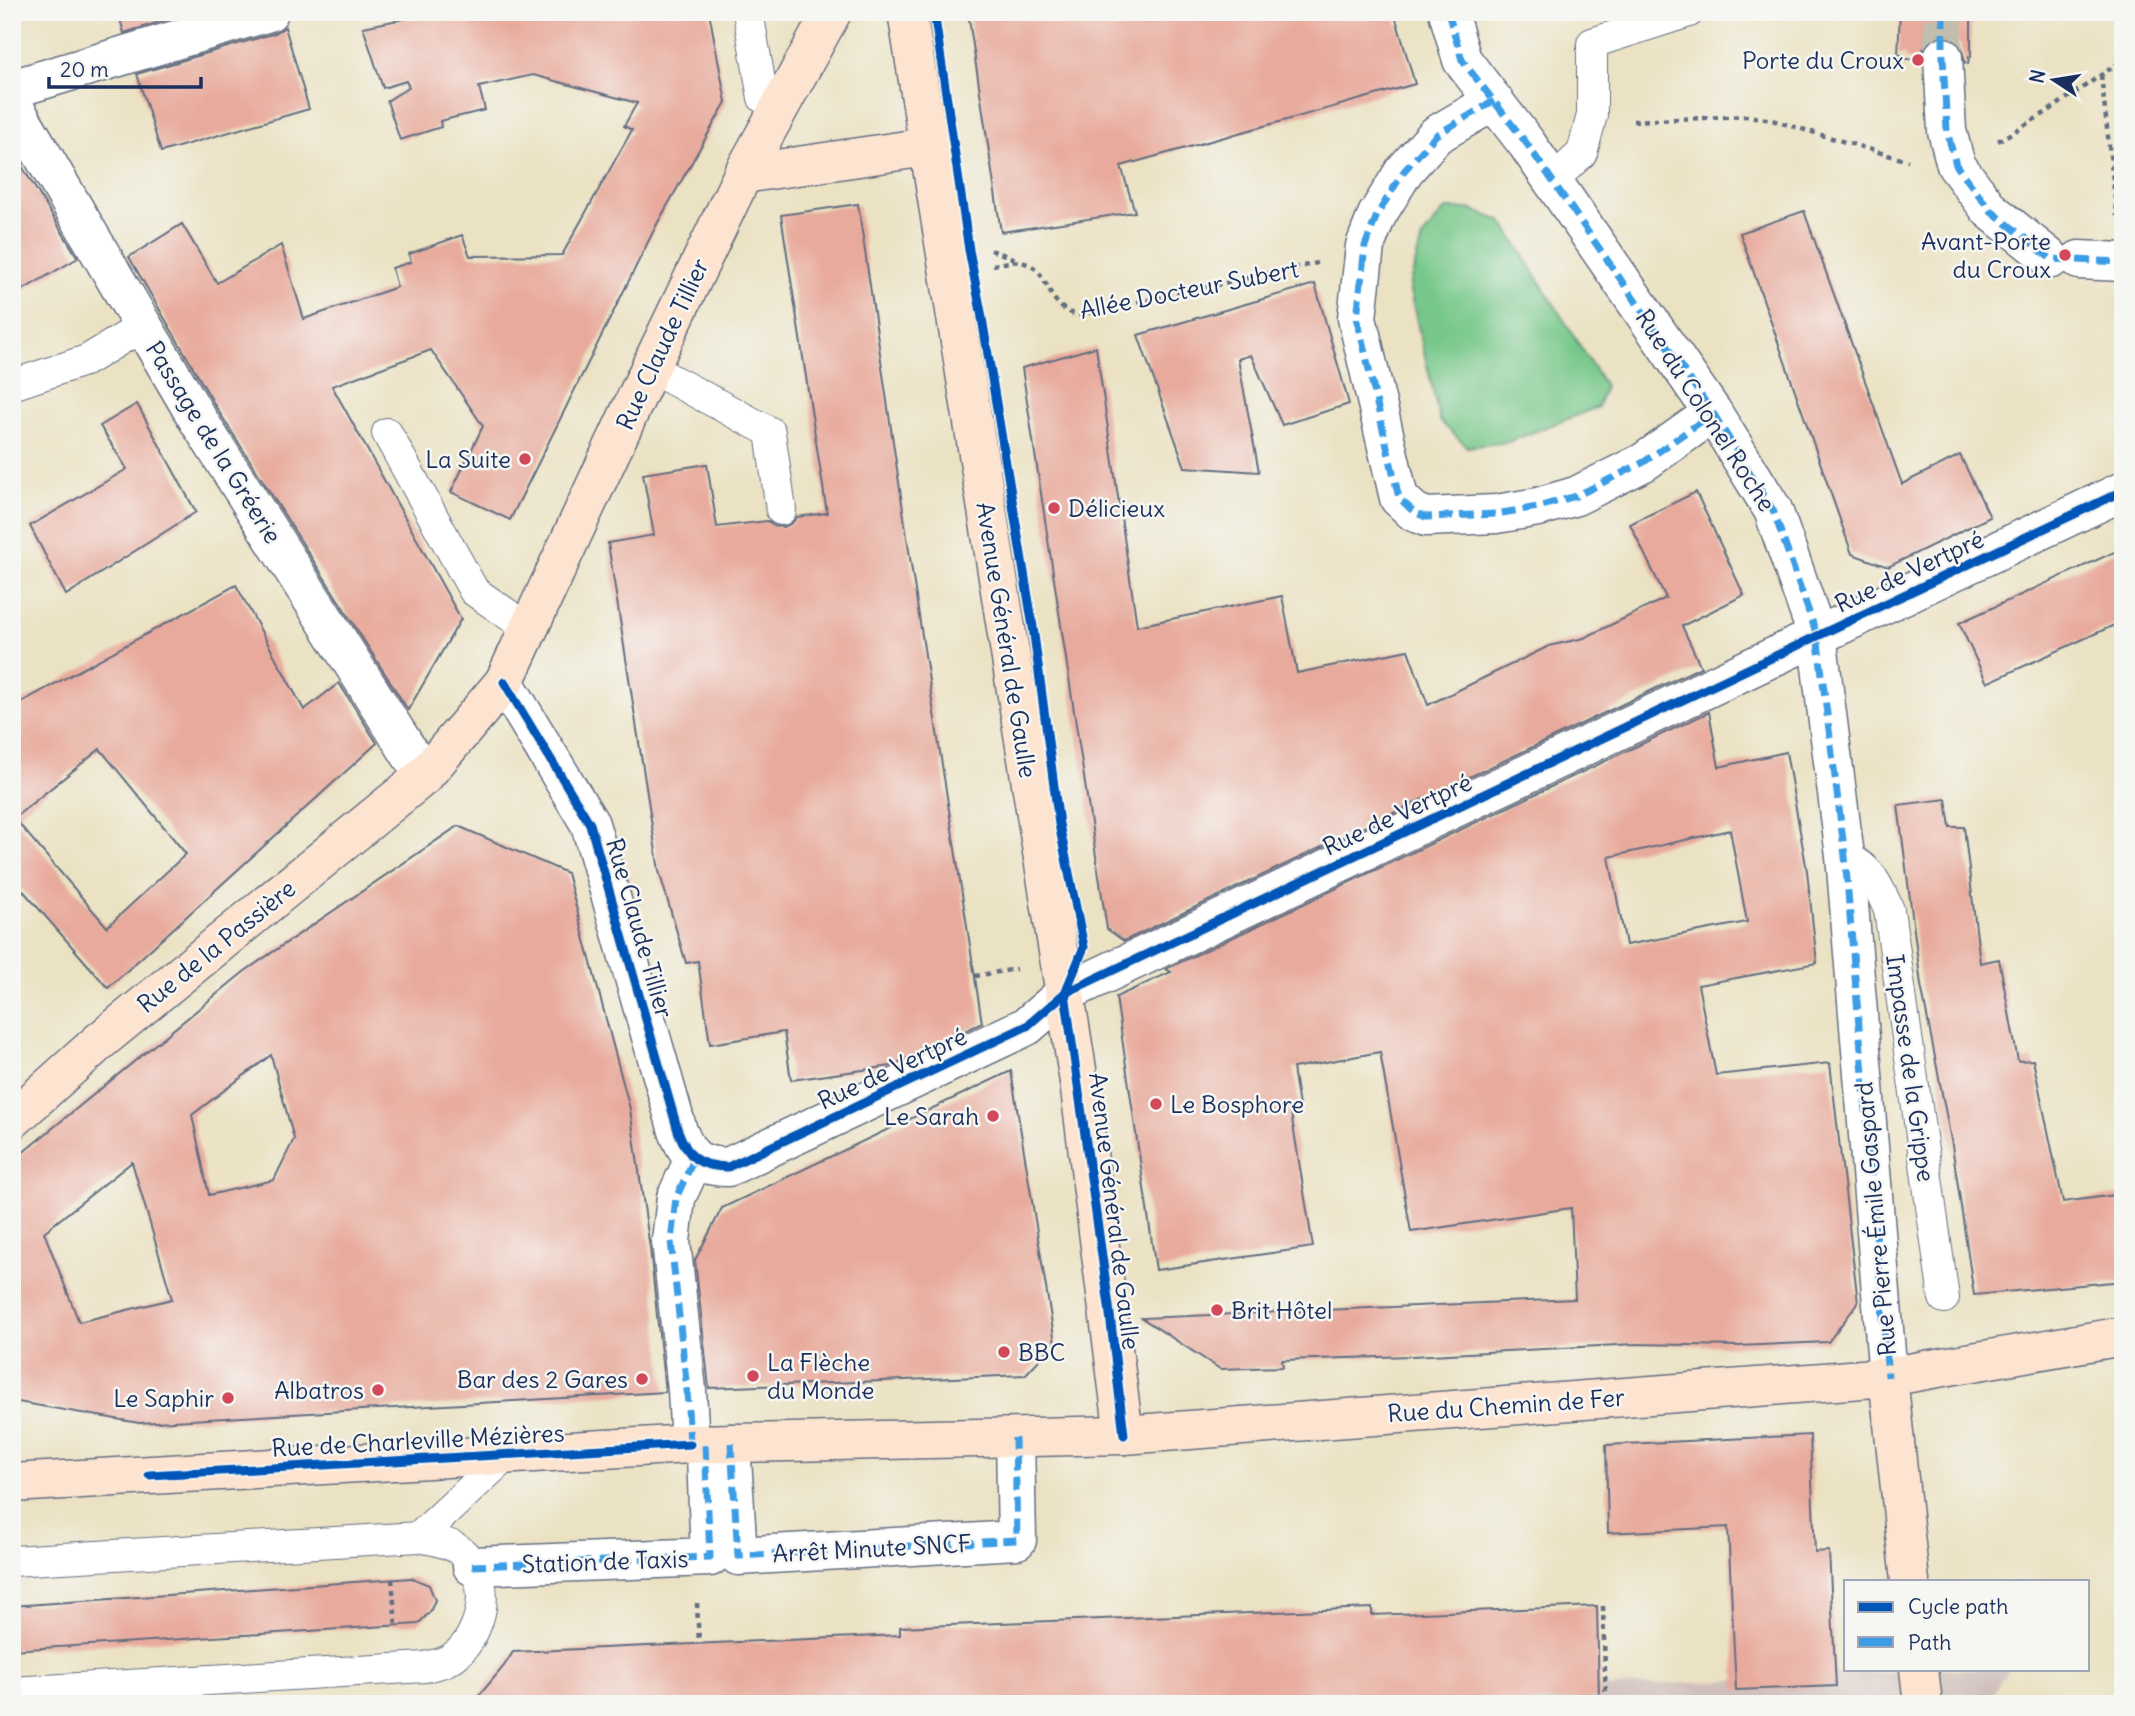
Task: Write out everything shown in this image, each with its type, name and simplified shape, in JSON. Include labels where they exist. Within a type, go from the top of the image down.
[{"type":"street","points":[[12,89],[269,12]]},
{"type":"street","name":"Rue Claude Tillier","points":[[424,776],[504,682],[743,174],[832,12]]},
{"type":"street","name":"Avenue Général de Gaulle","points":[[907,12],[1065,993],[1088,1148],[1124,1435]]},
{"type":"street","name":"Rue du Colonel Roche","points":[[1448,12],[1462,60],[1527,144],[1713,413],[1773,510],[1817,635],[1845,856]]},
{"type":"street","points":[[1943,57],[1947,131],[1956,165],[1990,210],[2065,260],[2122,262]]},
{"type":"street","points":[[1494,100],[1436,135],[1404,172],[1377,215],[1364,246],[1357,318],[1399,498],[1414,512],[1426,517],[1496,514],[1538,507],[1576,496],[1644,461],[1713,413]]},
{"type":"street","name":"Passage de la Gréerie","points":[[12,103],[204,429],[424,776]]},
{"type":"street","points":[[743,174],[927,147]]},
{"type":"street","name":"Rue de Vertpré","points":[[694,1159],[709,1166],[728,1167],[1027,1026],[1065,993],[2123,491]]},
{"type":"street","name":"Rue Claude Tillier","points":[[504,682],[590,824],[678,1131],[685,1149],[694,1159]]},
{"type":"street","name":"Rue de la Passière","points":[[12,1120],[100,1041],[424,776]]},
{"type":"street","name":"Rue Pierre Émile Gaspard","points":[[1845,856],[1888,1377],[1910,1580]]},
{"type":"street","points":[[694,1159],[676,1198],[671,1241],[687,1390],[709,1444]]},
{"type":"street","name":"Rue du Chemin de Fer","points":[[1124,1435],[1888,1377],[2123,1336]]},
{"type":"street","name":"Rue de Charleville Mézières","points":[[12,1483],[709,1444],[1124,1435]]},
{"type":"street","name":"Arrêt Minute SNCF","points":[[709,1444],[738,1556],[1017,1539],[1015,1438]]},
{"type":"street","name":"Station de Taxis","points":[[472,1566],[710,1557],[709,1444]]},
{"type":"street","points":[[1919,1670],[1923,1704]]},
{"type":"lane","points":[[748,12],[763,98],[780,109]]},
{"type":"lane","points":[[1552,181],[1582,153],[1592,116],[1592,43],[1689,12]]},
{"type":"lane","points":[[12,385],[87,360],[143,326]]},
{"type":"lane","points":[[650,368],[770,432],[781,510]]},
{"type":"lane","points":[[387,433],[474,591],[529,629]]},
{"type":"lane","name":"Impasse de la Grippe","points":[[1845,856],[1869,872],[1889,911],[1944,1298]]},
{"type":"lane","points":[[419,1536],[508,1454]]},
{"type":"lane","points":[[12,1561],[419,1536],[446,1543],[463,1552],[480,1580],[482,1596],[478,1621],[468,1643],[447,1661],[425,1667],[12,1692]]},
{"type":"path","points":[[1592,116],[1641,122],[1748,116],[1772,120],[1923,164],[1956,165],[2047,113],[2123,60]]},
{"type":"path","points":[[2101,75],[2122,262]]},
{"type":"path","points":[[1603,1605],[1606,1704]]},
{"type":"shaded area","points":[[1930,1670],[2007,1670],[1987,1704],[1301,1704]]},
{"type":"green space","points":[[1445,209],[1469,209],[1502,221],[1605,386],[1598,407],[1508,442],[1467,447],[1440,421],[1409,287],[1422,238]]},
{"type":"building","points":[[118,12],[192,12],[124,33]]},
{"type":"building","points":[[439,12],[709,12],[726,102],[657,224],[510,520],[451,492],[483,426],[431,350],[332,386],[461,619],[408,710],[216,407],[129,257],[182,224],[217,283],[281,245],[304,319],[397,287],[392,268],[411,262],[409,254],[462,235],[470,256],[562,255],[632,130],[624,126],[637,103],[533,75],[479,87],[485,110],[440,121],[441,127],[400,140],[387,101],[409,87],[406,81],[383,88],[363,27]]},
{"type":"building","points":[[968,12],[1394,12],[1415,84],[1121,166],[1135,212],[1001,232]]},
{"type":"building","points":[[1900,12],[1971,12],[1971,57],[1968,64],[1965,63],[1961,45],[1952,37],[1942,35],[1932,38],[1924,47],[1921,59],[1905,59],[1905,55],[1898,55]]},
{"type":"building","points":[[285,27],[309,109],[161,152],[137,74],[275,33]]},
{"type":"building","points":[[12,150],[78,258],[12,296]]},
{"type":"building","points":[[858,204],[982,1023],[891,1066],[791,1080],[784,1032],[710,1044],[698,961],[686,963],[659,871],[608,543],[654,535],[643,474],[707,464],[717,527],[767,521],[784,527],[797,517],[827,513],[781,215]]},
{"type":"building","points":[[1804,211],[1902,484],[1960,455],[1990,517],[1888,567],[1852,554],[1740,233]]},
{"type":"building","points":[[1315,284],[1349,404],[1282,425],[1251,355],[1238,359],[1259,472],[1185,467],[1138,335]]},
{"type":"building","points":[[1096,347],[1137,626],[1282,596],[1297,673],[1408,650],[1428,705],[1549,646],[1584,638],[1666,598],[1630,524],[1696,492],[1744,595],[1682,626],[1701,667],[1124,941],[1107,929],[1022,368]]},
{"type":"building","points":[[137,404],[196,512],[66,595],[30,526],[127,469],[100,426]]},
{"type":"building","points":[[2123,548],[2123,621],[1987,683],[1959,623]]},
{"type":"building","points":[[236,585],[304,710],[339,683],[377,743],[108,988],[12,878],[12,707]],"holes":[[[100,749],[186,854],[107,927],[14,818]]]},
{"type":"building","points":[[1709,712],[1719,767],[1786,752],[1807,871],[1817,963],[1698,985],[1716,1075],[1830,1063],[1858,1303],[1828,1342],[1739,1346],[1636,1344],[1282,1360],[1283,1367],[1220,1369],[1142,1318],[1575,1299],[1571,1208],[1411,1232],[1380,1052],[1293,1068],[1300,1112],[1291,1113],[1313,1247],[1156,1270],[1116,997],[1171,972],[1166,969]],"holes":[[[1730,830],[1747,922],[1626,945],[1609,857]]]},
{"type":"building","points":[[1946,799],[1950,827],[1964,827],[1980,963],[1999,959],[2018,1061],[2033,1060],[2063,1202],[2123,1194],[2123,1281],[1974,1295],[1952,1145],[1921,985],[1898,805]]},
{"type":"building","points":[[458,826],[567,873],[630,1109],[650,1248],[665,1392],[139,1423],[12,1401],[12,1158],[16,1158],[245,971]],"holes":[[[271,1055],[294,1139],[274,1180],[209,1195],[192,1115]],[[132,1162],[172,1299],[79,1322],[44,1232]]]},
{"type":"building","points":[[1011,1071],[1055,1343],[1025,1375],[709,1388],[695,1260],[722,1208]]},
{"type":"building","points":[[1810,1435],[1815,1552],[1829,1551],[1836,1686],[1736,1690],[1728,1527],[1608,1533],[1606,1445]]},
{"type":"building","points":[[412,1578],[429,1585],[435,1600],[430,1612],[418,1624],[12,1650],[12,1606]]},
{"type":"building","points":[[1597,1606],[1599,1698],[1497,1704],[472,1704],[513,1652],[900,1635],[900,1627],[1372,1608],[1372,1615]]},
{"type":"tunnel","points":[[1943,12],[1943,57]]},
{"type":"marked path","points":[[1448,12],[1462,60],[1527,144],[1713,413],[1773,510],[1817,635],[1845,856],[1888,1377]]},
{"type":"marked path","points":[[1943,12],[1947,131],[1956,165],[1990,210],[2051,259],[2123,262]]},
{"type":"marked path","points":[[1494,101],[1436,135],[1404,171],[1377,215],[1365,246],[1357,318],[1399,498],[1414,512],[1426,517],[1496,514],[1538,507],[1576,496],[1644,462],[1713,413]]},
{"type":"marked path","points":[[690,1444],[671,1241],[676,1198],[694,1159]]},
{"type":"marked path","points":[[731,1443],[738,1556],[1017,1540],[1015,1438]]},
{"type":"marked path","points":[[472,1566],[710,1557],[705,1444]]},
{"type":"cycle path","points":[[934,12],[969,250],[1033,627],[1059,824],[1084,947],[1065,993]]},
{"type":"cycle path","points":[[504,682],[590,824],[682,1141],[702,1163],[728,1167],[1027,1026],[1065,993],[2123,491]]},
{"type":"cycle path","points":[[1065,993],[1109,1306],[1124,1435]]},
{"type":"cycle path","points":[[149,1475],[690,1444]]},
{"type":"place","name":"Porte du Croux","points":[[1918,60]]},
{"type":"place","name":"Avant-Porte du Croux","points":[[2065,255]]},
{"type":"place","name":"La Suite","points":[[525,459]]},
{"type":"place","name":"Délicieux","points":[[1054,508]]},
{"type":"place","name":"Le Bosphore","points":[[1156,1104]]},
{"type":"place","name":"Le Sarah","points":[[993,1116]]},
{"type":"place","name":"Brit Hôtel","points":[[1217,1310]]},
{"type":"place","name":"BBC","points":[[1004,1352]]},
{"type":"place","name":"La Flèche du Monde","points":[[753,1376]]},
{"type":"place","name":"Bar des 2 Gares","points":[[642,1379]]},
{"type":"place","name":"Albatros","points":[[378,1390]]},
{"type":"place","name":"Le Saphir","points":[[228,1398]]}]
